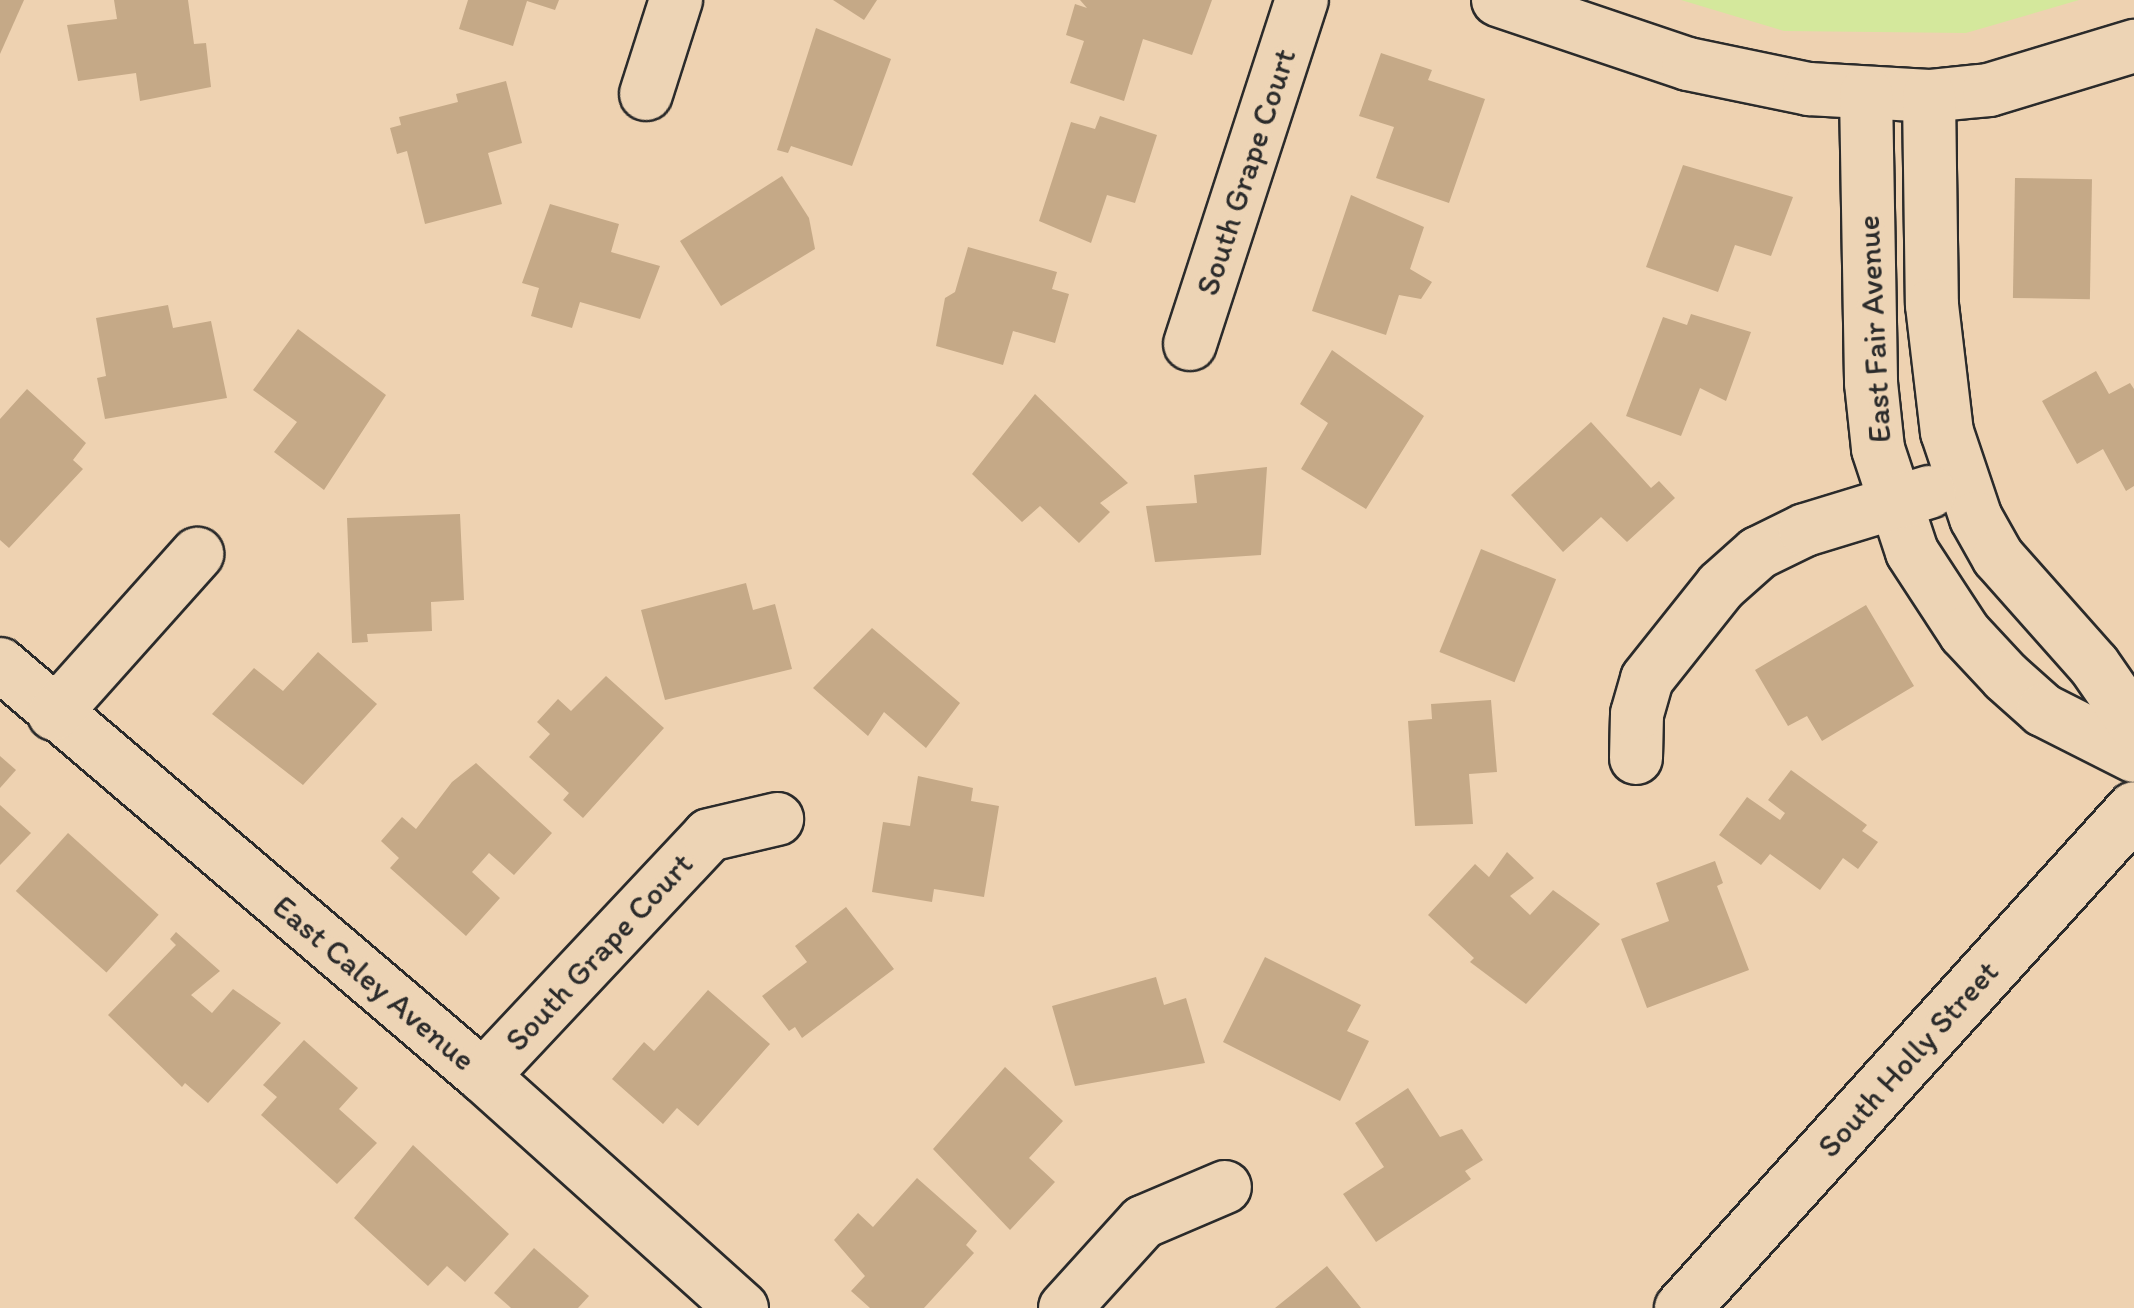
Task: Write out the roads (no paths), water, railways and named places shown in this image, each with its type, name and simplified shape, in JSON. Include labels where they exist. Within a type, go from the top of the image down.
[{"type":"main road","name":"South Holly Street","points":[[1682,1308],[2134,809]]},
{"type":"street","points":[[646,94],[676,0]]},
{"type":"street","name":"South Grape Court","points":[[1190,344],[1302,0]]},
{"type":"street","points":[[1498,0],[1720,72],[1866,93],[1929,96],[2053,76],[2134,46]]},
{"type":"street","name":"East Fair Avenue","points":[[1866,93],[1871,383],[1878,449],[1895,504],[1935,593],[2006,677],[2042,710],[2134,756]]},
{"type":"street","name":"East Fair Avenue","points":[[1929,96],[1936,369],[1964,480],[1998,557],[2094,665],[2134,723]]},
{"type":"street","points":[[1636,758],[1637,714],[1647,679],[1721,586],[1758,553],[1805,530],[1964,480]]},
{"type":"street","points":[[54,714],[198,554]]},
{"type":"street","name":"East Caley Avenue","points":[[0,664],[483,1076],[742,1308]]},
{"type":"street","name":"South Grape Court","points":[[483,1076],[709,835],[777,819]]},
{"type":"street","points":[[1065,1308],[1143,1222],[1224,1187]]}]
